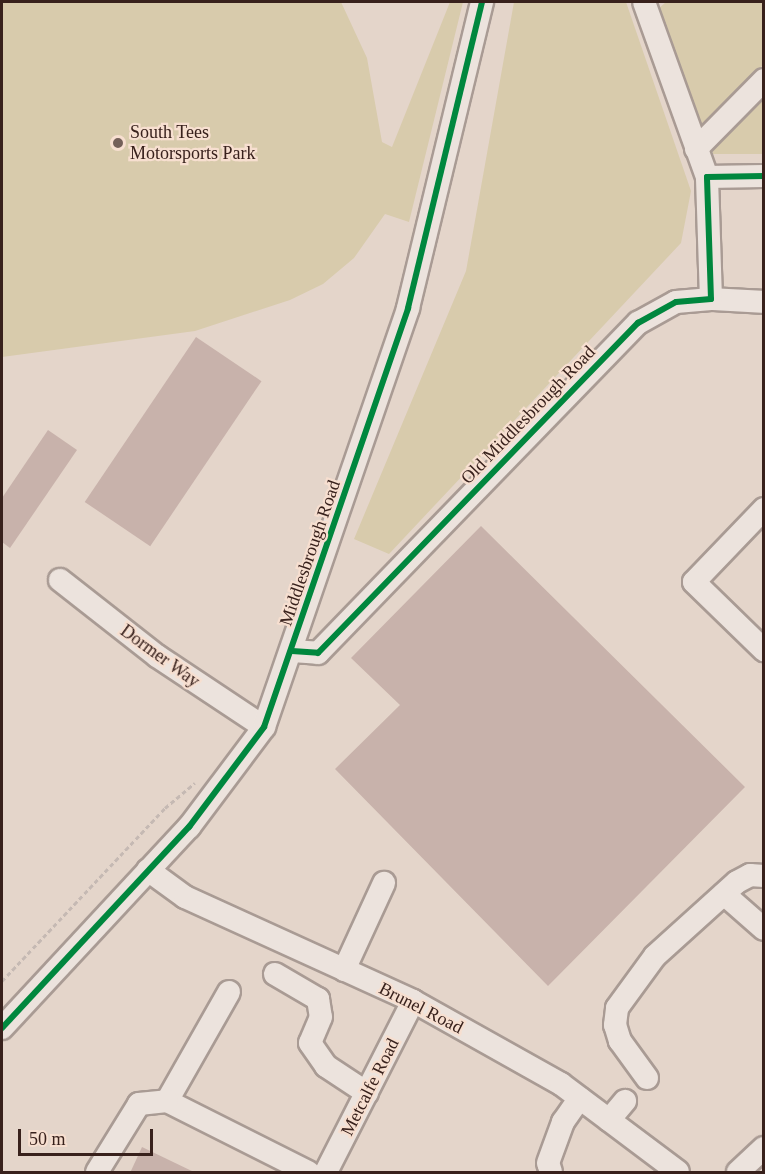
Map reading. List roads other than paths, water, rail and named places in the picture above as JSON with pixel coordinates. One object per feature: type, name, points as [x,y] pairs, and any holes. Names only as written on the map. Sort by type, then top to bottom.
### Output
[{"type":"street","name":"Middlesbrough Road","points":[[2,1028],[189,827],[264,727],[408,308],[432,219],[482,2]]},
{"type":"street","points":[[651,5],[707,177],[711,299],[764,302]]},
{"type":"street","points":[[696,149],[764,80]]},
{"type":"street","points":[[707,177],[764,176]]},
{"type":"street","name":"Old Middlesbrough Road","points":[[292,651],[318,653],[638,323],[676,302],[711,299]]},
{"type":"street","points":[[764,510],[693,582],[764,650]]},
{"type":"street","name":"Dormer Way","points":[[60,580],[157,656],[264,727]]},
{"type":"street","name":"Brunel Road","points":[[148,870],[185,897],[413,1001],[580,1098],[678,1173]]},
{"type":"street","points":[[647,1078],[620,1041],[615,1025],[618,1008],[655,956],[723,894],[750,875],[764,876]]},
{"type":"street","points":[[344,970],[384,883]]},
{"type":"street","points":[[723,894],[764,929]]},
{"type":"street","points":[[275,974],[318,999],[321,1017],[310,1043],[326,1066],[367,1093]]},
{"type":"street","points":[[167,1101],[229,992]]},
{"type":"street","name":"Metcalfe Road","points":[[326,1173],[413,1001]]},
{"type":"street","points":[[551,1173],[548,1163],[563,1122],[580,1098]]},
{"type":"street","points":[[97,1173],[139,1104],[167,1101],[308,1173]]},
{"type":"street","points":[[609,1120],[625,1101]]},
{"type":"street","points":[[738,1173],[764,1148]]},
{"type":"place","name":"South Tees Motorsports Park","points":[[118,143]]}]
